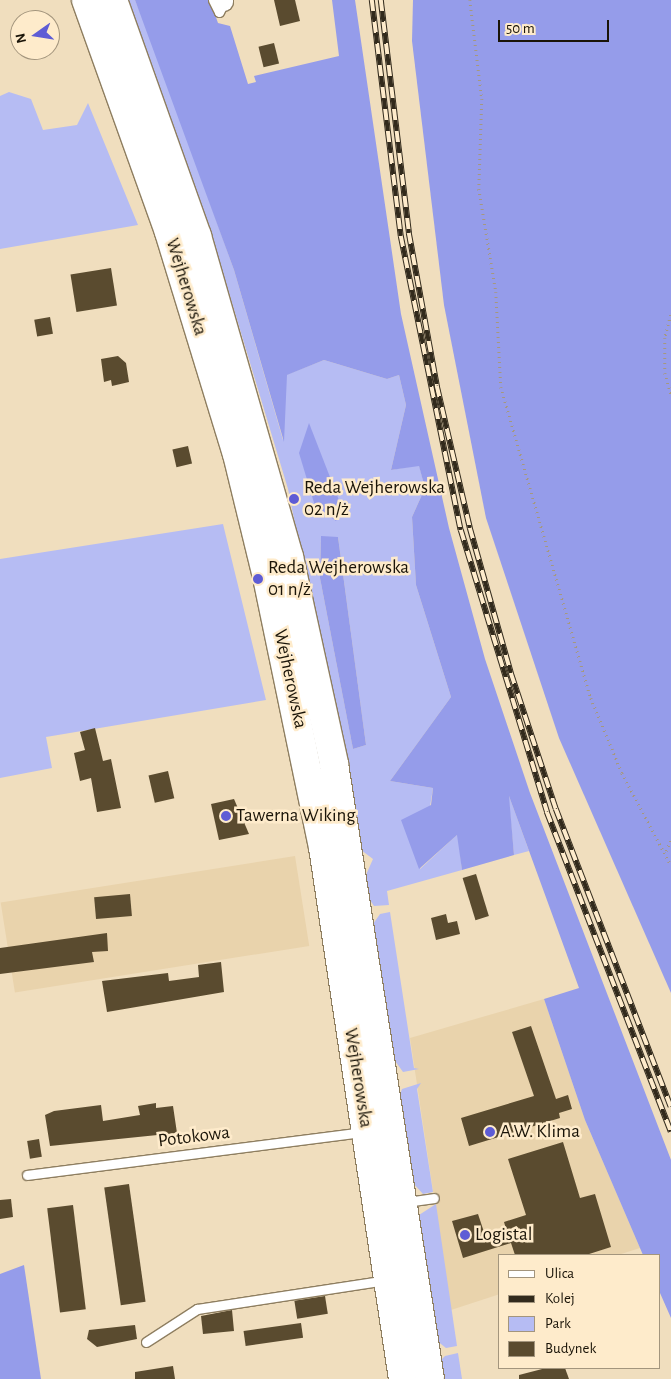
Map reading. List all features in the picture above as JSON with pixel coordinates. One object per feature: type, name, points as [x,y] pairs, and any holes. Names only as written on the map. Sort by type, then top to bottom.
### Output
[{"type":"main road","name":"Wejherowska","points":[[86,0],[167,224],[261,495],[305,749],[403,1379]]},
{"type":"main road","name":"Wejherowska","points":[[113,0],[194,227],[261,495],[334,764],[430,1379]]},
{"type":"lane","name":"Potokowa","points":[[27,1175],[366,1132]]},
{"type":"lane","points":[[403,1203],[434,1198]]},
{"type":"lane","points":[[146,1342],[196,1309],[388,1280]]},
{"type":"path","points":[[470,0],[482,99],[479,189],[496,292],[502,387],[591,698],[622,773],[666,851],[671,865]]},
{"type":"path","points":[[671,315],[665,338],[665,373],[671,394]]},
{"type":"path","points":[[666,851],[671,839]]},
{"type":"shaded area","points":[[135,0],[210,0],[218,23],[230,26],[248,84],[256,82],[254,76],[339,56],[332,0],[355,0],[401,314],[449,528],[485,659],[530,793],[671,1160],[671,1318],[661,1295],[661,1254],[643,1254],[585,1120],[544,999],[579,988],[509,796],[514,855],[462,870],[457,835],[419,869],[401,820],[431,805],[433,788],[390,781],[451,697],[416,585],[412,517],[425,488],[419,466],[391,470],[406,405],[399,375],[387,379],[324,360],[287,375],[284,442],[234,270]]},
{"type":"shaded area","points":[[413,0],[671,0],[671,993],[559,738],[486,518],[444,305],[412,41]]},
{"type":"shaded area","points":[[309,423],[342,508],[336,521],[315,506],[299,453]]},
{"type":"shaded area","points":[[321,536],[338,537],[366,745],[353,749],[320,578]]},
{"type":"shaded area","points":[[295,856],[309,946],[15,992],[1,903]]},
{"type":"shaded area","points":[[544,999],[585,1120],[640,1248],[621,1254],[498,1254],[498,1295],[451,1310],[410,1038]]},
{"type":"shaded area","points":[[24,1265],[41,1379],[0,1379],[0,1274]]},
{"type":"green space","points":[[125,0],[135,0],[155,49],[234,270],[283,440],[286,375],[324,360],[387,379],[399,375],[406,405],[391,470],[419,465],[425,488],[412,517],[416,585],[451,697],[390,781],[433,788],[420,869],[458,834],[462,870],[387,891],[389,905],[374,906],[368,897],[365,877],[373,859],[361,850],[288,489],[220,263]],"holes":[[[321,537],[338,537],[366,745],[353,749],[320,578]]]},
{"type":"green space","points":[[9,92],[31,99],[43,130],[77,125],[88,103],[138,225],[0,249],[0,96]]},
{"type":"green space","points":[[223,524],[266,700],[46,737],[52,768],[0,778],[0,559]]},
{"type":"green space","points":[[508,793],[529,851],[514,855]]},
{"type":"green space","points":[[390,912],[414,1068],[419,1069],[403,1072],[393,1058],[373,924],[380,914]]},
{"type":"green space","points":[[421,1083],[417,1089],[433,1192],[423,1194],[412,1182],[399,1097],[402,1089]]},
{"type":"green space","points":[[436,1204],[457,1346],[446,1348],[436,1340],[420,1234],[419,1215]]},
{"type":"green space","points":[[458,1353],[462,1379],[442,1379],[439,1362],[445,1356]]},
{"type":"building","points":[[274,0],[295,0],[300,21],[280,26]]},
{"type":"building","points":[[274,43],[279,63],[264,67],[258,47]]},
{"type":"building","points":[[111,268],[117,306],[76,312],[71,274]]},
{"type":"building","points":[[50,317],[53,334],[37,337],[34,320]]},
{"type":"building","points":[[118,356],[126,363],[129,382],[112,386],[111,380],[104,382],[101,359]]},
{"type":"building","points":[[188,446],[192,464],[176,467],[172,450]]},
{"type":"building","points":[[95,728],[103,761],[111,759],[121,808],[97,812],[91,778],[80,781],[74,753],[85,750],[80,732]]},
{"type":"building","points":[[168,771],[174,798],[155,803],[149,775]]},
{"type":"building","name":"Tawerna Wiking","points":[[234,799],[249,834],[219,840],[211,804]]},
{"type":"building","points":[[476,874],[489,916],[475,920],[463,878]]},
{"type":"building","points":[[130,894],[132,916],[96,919],[94,897]]},
{"type":"building","points":[[446,914],[448,923],[457,921],[460,934],[436,940],[431,918]]},
{"type":"building","points":[[107,933],[108,951],[92,952],[94,962],[0,974],[0,948]]},
{"type":"building","points":[[221,962],[224,992],[107,1012],[102,981],[168,973],[169,981],[199,977],[198,965]]},
{"type":"building","name":"A.W. Klima","points":[[531,1026],[556,1099],[568,1095],[572,1109],[559,1113],[560,1118],[469,1146],[461,1118],[534,1096],[512,1032]]},
{"type":"building","points":[[156,1103],[156,1108],[173,1106],[177,1133],[50,1146],[45,1115],[54,1111],[101,1105],[103,1121],[140,1115],[138,1106]]},
{"type":"building","points":[[39,1139],[42,1157],[30,1159],[27,1141]]},
{"type":"building","points":[[563,1142],[580,1198],[595,1194],[611,1247],[589,1254],[515,1254],[511,1243],[463,1258],[452,1221],[478,1214],[485,1235],[506,1229],[504,1222],[526,1215],[508,1159]]},
{"type":"building","points":[[129,1184],[146,1302],[121,1305],[104,1187]]},
{"type":"building","points":[[11,1199],[13,1217],[0,1219],[0,1200]]},
{"type":"building","points":[[73,1205],[86,1309],[60,1312],[47,1208]]},
{"type":"building","points":[[325,1296],[328,1314],[297,1319],[294,1301]]},
{"type":"building","points":[[232,1310],[234,1331],[203,1334],[201,1316]]},
{"type":"building","points":[[301,1323],[303,1338],[246,1346],[244,1331]]},
{"type":"building","points":[[135,1325],[137,1339],[97,1347],[87,1339],[89,1330]]},
{"type":"building","points":[[173,1366],[175,1379],[135,1379],[135,1372]]},
{"type":"building","points":[[542,1369],[565,1369],[569,1379],[519,1379],[519,1375]]},
{"type":"railway","points":[[372,0],[401,236],[461,530],[547,812],[671,1132]]},
{"type":"railway","points":[[381,0],[409,233],[437,386],[470,528],[511,673],[556,809],[671,1107]]},
{"type":"place","name":"Reda Wejherowska 02 n/ż","points":[[294,499]]},
{"type":"place","name":"Reda Wejherowska 01 n/ż","points":[[258,579]]},
{"type":"place","name":"Tawerna Wiking","points":[[226,816]]},
{"type":"place","name":"A.W. Klima","points":[[490,1132]]},
{"type":"place","name":"Logistal","points":[[465,1235]]}]
